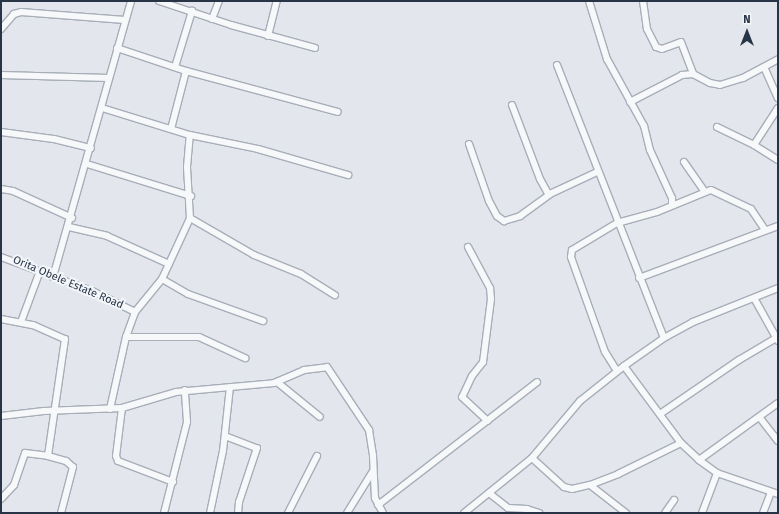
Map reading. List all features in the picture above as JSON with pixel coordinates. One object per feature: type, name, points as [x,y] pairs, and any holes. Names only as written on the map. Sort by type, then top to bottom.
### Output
[{"type":"street","points":[[53,276],[72,218],[131,1]]},
{"type":"street","points":[[159,1],[268,36],[315,48]]},
{"type":"street","points":[[212,19],[219,1]]},
{"type":"street","points":[[268,36],[277,1]]},
{"type":"street","points":[[589,1],[594,23],[607,59],[644,126],[650,150],[672,198],[672,204]]},
{"type":"street","points":[[643,1],[647,29],[656,47],[662,49],[681,42],[694,74]]},
{"type":"street","points":[[175,67],[192,11]]},
{"type":"street","points":[[1,29],[14,14],[21,12],[125,20]]},
{"type":"street","points":[[118,48],[175,67],[338,112]]},
{"type":"street","points":[[630,102],[682,75],[694,74],[710,83],[720,85],[743,78],[764,68],[778,59]]},
{"type":"street","points":[[557,66],[617,223],[664,338]]},
{"type":"street","points":[[764,68],[778,98]]},
{"type":"street","points":[[171,129],[186,70]]},
{"type":"street","points":[[1,75],[109,78]]},
{"type":"street","points":[[512,105],[540,179],[549,195]]},
{"type":"street","points":[[102,108],[190,135],[258,148],[348,175]]},
{"type":"street","points":[[754,145],[778,108]]},
{"type":"street","points":[[717,127],[754,145],[778,160]]},
{"type":"street","points":[[1,132],[54,139],[91,148]]},
{"type":"street","points":[[110,409],[126,337],[134,312],[162,279],[190,218],[191,196],[188,167],[190,135]]},
{"type":"street","points":[[469,144],[490,202],[501,220],[508,221],[515,218],[549,195],[582,177],[597,172]]},
{"type":"street","points":[[684,162],[704,191]]},
{"type":"street","points":[[87,164],[191,196]]},
{"type":"street","points":[[1,189],[13,191],[72,218]]},
{"type":"street","points":[[617,371],[605,352],[571,256],[572,250],[617,223],[657,212],[704,191],[715,191],[751,210],[765,230]]},
{"type":"street","points":[[190,218],[254,255],[301,274],[335,295]]},
{"type":"street","points":[[639,278],[778,226]]},
{"type":"street","points":[[69,227],[107,236],[169,264]]},
{"type":"street","points":[[468,247],[490,288],[491,298],[483,362],[472,376],[462,397],[488,421]]},
{"type":"street","name":"Orita Obele Estate Road","points":[[1,257],[92,291],[134,312]]},
{"type":"street","points":[[21,322],[40,271]]},
{"type":"street","points":[[162,279],[188,294],[263,321]]},
{"type":"street","points":[[464,513],[532,458],[580,401],[617,371],[664,338],[710,313],[778,288]]},
{"type":"street","points":[[660,414],[739,360],[777,340],[754,298]]},
{"type":"street","points":[[1,319],[21,322],[66,339],[48,456]]},
{"type":"street","points":[[126,337],[199,337],[245,358]]},
{"type":"street","points":[[1,416],[56,410],[122,408],[185,390],[277,382],[304,370],[323,366],[330,369],[369,430],[378,505],[383,513]]},
{"type":"street","points":[[624,366],[681,443],[699,460],[717,473],[778,494]]},
{"type":"street","points":[[277,382],[320,417]]},
{"type":"street","points":[[378,505],[538,382]]},
{"type":"street","points":[[210,513],[225,436],[230,387]]},
{"type":"street","points":[[164,513],[187,422],[185,390]]},
{"type":"street","points":[[699,460],[729,436],[760,418],[778,403]]},
{"type":"street","points":[[122,408],[116,456],[118,461],[173,482]]},
{"type":"street","points":[[760,418],[778,441]]},
{"type":"street","points":[[225,436],[257,448],[239,502],[238,513]]},
{"type":"street","points":[[532,458],[564,487],[572,489],[590,485],[681,443]]},
{"type":"street","points":[[1,499],[14,485],[25,453],[48,456],[71,463],[73,467],[61,513]]},
{"type":"street","points":[[290,512],[316,456]]},
{"type":"street","points":[[346,513],[373,471]]},
{"type":"street","points":[[702,513],[717,473]]},
{"type":"street","points":[[590,485],[626,513]]},
{"type":"street","points":[[763,513],[771,492]]},
{"type":"street","points":[[488,493],[508,508],[527,509],[539,513]]},
{"type":"street","points":[[665,513],[674,500]]}]
